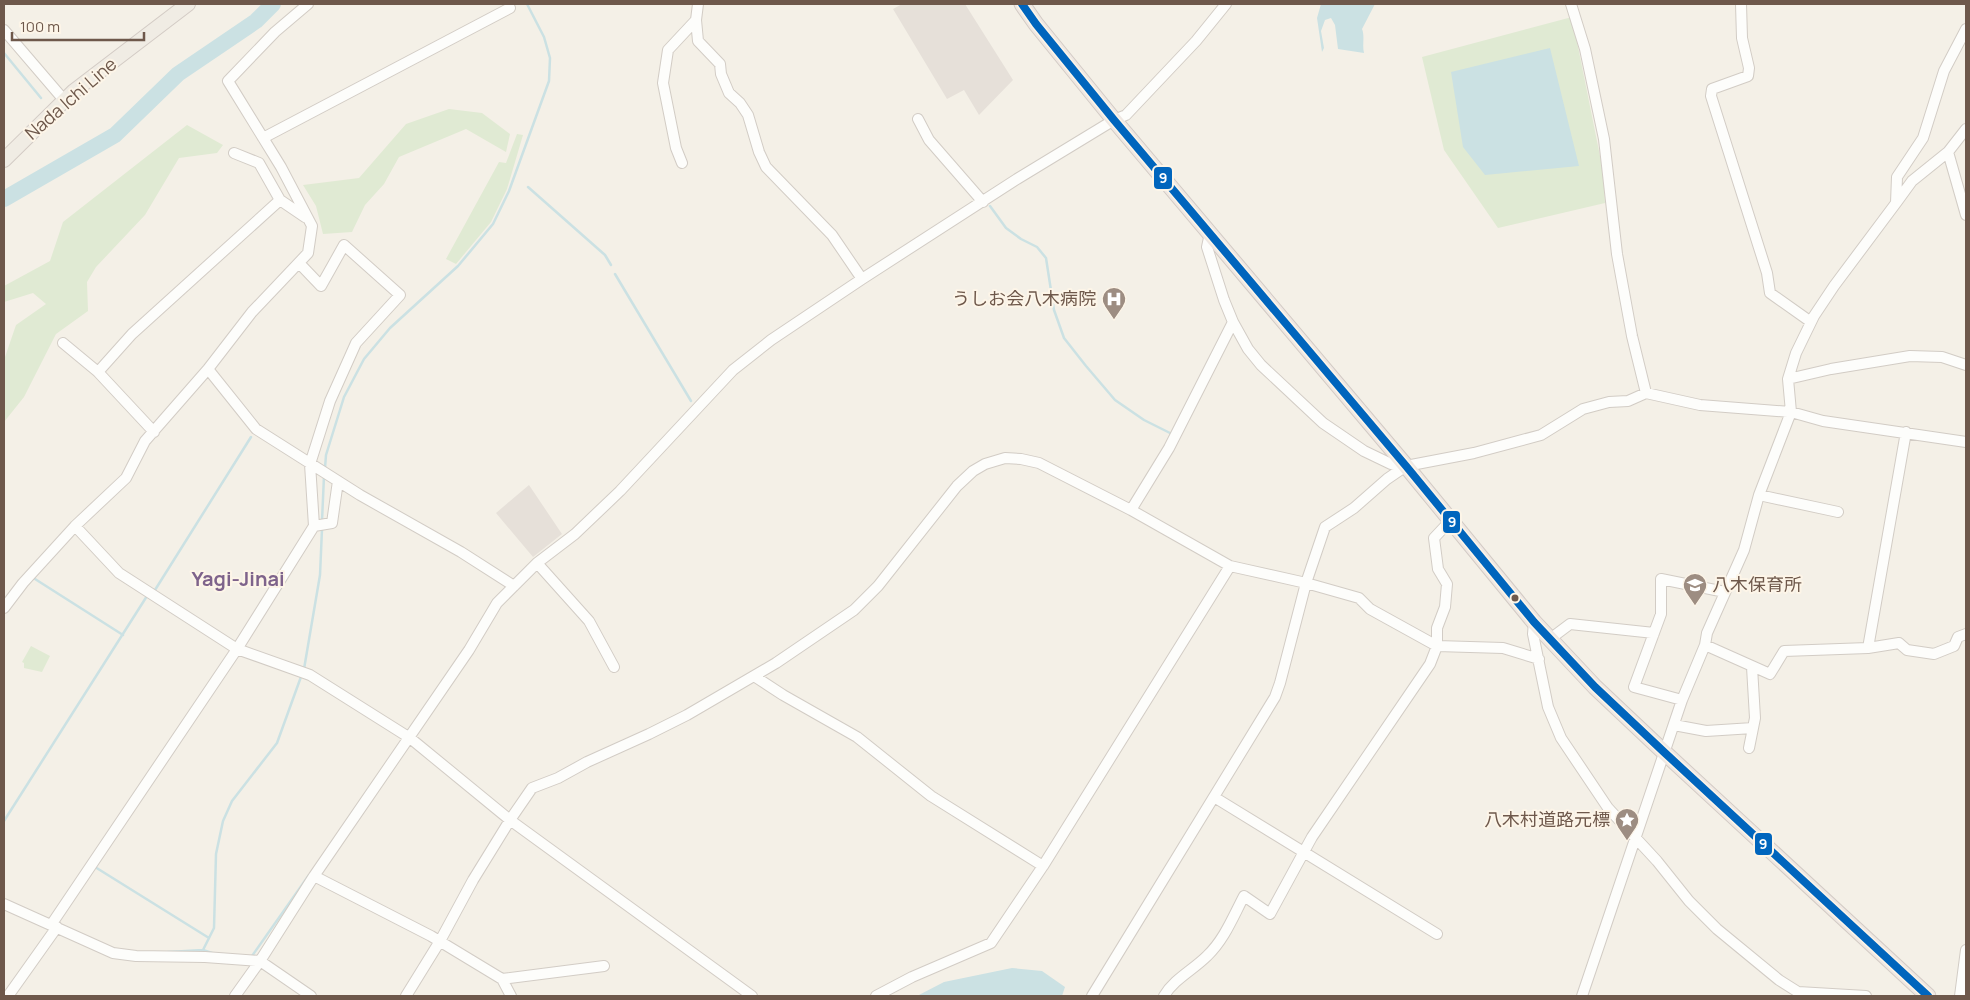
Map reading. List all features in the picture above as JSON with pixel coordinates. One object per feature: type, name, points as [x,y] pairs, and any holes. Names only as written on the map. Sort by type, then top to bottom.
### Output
[{"type":"highway","points":[[1022,4],[1114,120],[1406,466],[1534,622],[1595,687],[1923,995]]},
{"type":"main road","name":"Nada Ichi Line","points":[[4,160],[64,100],[188,4]]},
{"type":"street","points":[[4,608],[23,583],[75,526],[126,478],[145,441],[208,369],[252,312],[308,253],[312,226],[263,138],[228,81],[274,32],[308,4]]},
{"type":"street","points":[[698,4],[696,20],[698,41],[720,64],[721,74],[729,93],[740,103],[748,115],[759,152],[766,167],[832,235],[862,279]]},
{"type":"street","points":[[235,996],[260,961],[314,876],[469,650],[497,603],[537,563],[575,534],[620,492],[733,370],[771,340],[862,279],[1114,120],[1126,115],[1196,41],[1226,4]]},
{"type":"street","points":[[1570,4],[1585,49],[1604,139],[1617,254],[1632,336],[1646,393]]},
{"type":"street","points":[[1741,4],[1742,38],[1748,76],[1712,89],[1711,96],[1767,273],[1770,292],[1811,322]]},
{"type":"street","points":[[263,138],[510,8]]},
{"type":"street","points":[[682,163],[676,148],[663,83],[668,50],[696,20]]},
{"type":"street","points":[[1896,203],[1897,176],[1923,138],[1944,71],[1966,29]]},
{"type":"street","points":[[4,30],[64,100]]},
{"type":"street","points":[[918,119],[929,140],[983,202]]},
{"type":"street","points":[[1582,996],[1682,700],[1705,645],[1707,633],[1744,550],[1759,495],[1791,412],[1788,379],[1796,353],[1811,322],[1834,286],[1912,181],[1948,152],[1966,129]]},
{"type":"street","points":[[234,152],[259,163],[280,200],[308,218]]},
{"type":"street","points":[[1948,152],[1966,215]]},
{"type":"street","points":[[98,372],[132,334],[280,200]]},
{"type":"street","points":[[1210,233],[1207,247],[1232,322],[1248,349],[1261,365],[1323,423],[1364,451],[1391,464],[1406,466],[1474,453],[1541,435],[1584,409],[1609,402],[1628,401],[1646,393],[1700,406],[1791,412],[1823,421],[1966,442]]},
{"type":"street","points":[[8,996],[237,649],[314,526],[312,465],[330,401],[356,343],[400,295],[344,245],[321,286],[298,263]]},
{"type":"street","points":[[1131,510],[1169,448],[1232,322]]},
{"type":"street","points":[[63,343],[98,372],[154,432]]},
{"type":"street","points":[[1788,379],[1831,369],[1910,356],[1942,356],[1966,365]]},
{"type":"street","points":[[208,369],[256,429],[336,480],[461,552],[514,586]]},
{"type":"street","points":[[1868,648],[1906,432]]},
{"type":"street","points":[[406,996],[440,941],[460,900],[532,788],[687,715],[754,676],[854,610],[878,586],[957,486],[973,471],[985,464],[1005,458],[1039,463],[1131,510],[1230,566],[1306,583],[1359,598],[1370,609],[1437,646],[1504,648],[1539,658]]},
{"type":"street","points":[[1092,996],[1275,696],[1306,583],[1325,527],[1354,508],[1387,479],[1406,466]]},
{"type":"street","points":[[314,526],[332,524],[336,480]]},
{"type":"street","points":[[1759,495],[1838,512]]},
{"type":"street","points":[[1164,996],[1170,986],[1208,956],[1222,939],[1244,896],[1270,914],[1303,851],[1430,664],[1437,646],[1438,628],[1445,607],[1447,584],[1438,569],[1434,538],[1450,521]]},
{"type":"street","points":[[75,526],[119,573],[237,649],[310,675],[410,738],[510,820],[752,996]]},
{"type":"street","points":[[537,563],[590,621],[614,667]]},
{"type":"street","points":[[876,996],[912,977],[991,943],[1043,866],[1230,566]]},
{"type":"street","points":[[1682,700],[1634,687],[1661,614],[1661,579],[1725,592]]},
{"type":"street","points":[[1534,622],[1533,634],[1548,707],[1561,738],[1608,808],[1657,861],[1689,901],[1717,929],[1779,980],[1798,992],[1866,996]]},
{"type":"street","points":[[1550,639],[1570,624],[1654,633]]},
{"type":"street","points":[[1705,645],[1770,674],[1784,651],[1868,648],[1899,643],[1907,650],[1934,654],[1954,646],[1958,637],[1966,634]]},
{"type":"street","points":[[1749,748],[1755,718],[1752,667]]},
{"type":"street","points":[[754,676],[857,736],[931,796],[1043,866]]},
{"type":"street","points":[[1674,726],[1706,730],[1753,728]]},
{"type":"street","points":[[1214,797],[1437,934]]},
{"type":"street","points":[[314,876],[440,941],[502,979],[511,996]]},
{"type":"street","points":[[4,904],[112,953],[136,956],[205,957],[260,961],[311,996]]},
{"type":"street","points":[[1960,996],[1966,950]]},
{"type":"street","points":[[502,979],[604,966]]},
{"type":"shaded area","points":[[902,4],[965,4],[1013,80],[979,115],[964,90],[947,99],[893,9]]},
{"type":"shaded area","points":[[1321,4],[1375,4],[1362,29],[1364,53],[1338,49],[1335,25],[1331,18],[1325,20],[1321,31],[1324,48],[1322,52],[1317,18]]},
{"type":"shaded area","points":[[1550,48],[1579,166],[1485,175],[1463,147],[1451,72]]},
{"type":"shaded area","points":[[529,485],[562,534],[533,557],[496,513]]},
{"type":"shaded area","points":[[1012,968],[1042,971],[1065,987],[1062,996],[917,996],[944,982]]},
{"type":"green space","points":[[1572,17],[1603,171],[1605,203],[1498,228],[1444,150],[1422,57]]},
{"type":"green space","points":[[449,109],[482,113],[510,134],[506,152],[466,129],[399,157],[384,184],[365,205],[352,232],[323,234],[316,206],[303,185],[359,178],[406,124]]},
{"type":"green space","points":[[187,125],[223,145],[217,153],[179,158],[145,215],[96,267],[87,282],[88,311],[56,334],[24,397],[4,422],[4,360],[16,325],[46,304],[33,293],[4,302],[4,286],[50,261],[63,222]]},
{"type":"green space","points":[[517,134],[523,135],[507,189],[491,222],[456,264],[446,259],[499,162],[506,163]]},
{"type":"green space","points":[[31,646],[50,656],[42,672],[24,668],[24,663],[22,662]]},
{"type":"waterway","points":[[4,199],[115,135],[178,74],[256,21],[273,4]]},
{"type":"waterway","points":[[325,468],[326,455],[344,397],[364,359],[390,328],[458,266],[493,224],[509,191],[549,81],[550,58],[544,37],[527,4]]},
{"type":"waterway","points":[[4,53],[41,98]]},
{"type":"waterway","points":[[528,187],[605,255],[611,265]]},
{"type":"waterway","points":[[990,206],[1006,228],[1021,239],[1037,247],[1046,258],[1054,310],[1064,338],[1086,366],[1115,400],[1144,420],[1172,434]]},
{"type":"waterway","points":[[615,274],[691,401]]},
{"type":"waterway","points":[[155,590],[251,437]]},
{"type":"waterway","points":[[322,521],[324,476]]},
{"type":"waterway","points":[[304,669],[320,575],[322,529]]},
{"type":"waterway","points":[[35,579],[123,635]]},
{"type":"waterway","points":[[4,821],[147,596]]},
{"type":"waterway","points":[[203,950],[214,928],[216,854],[223,821],[232,801],[277,743],[302,674]]},
{"type":"waterway","points":[[95,867],[209,938]]},
{"type":"waterway","points":[[252,956],[309,875]]},
{"type":"waterway","points":[[168,952],[203,950],[212,953]]},
{"type":"transit line","name":"9","points":[[1022,4],[1114,120],[1406,466],[1534,622],[1595,687],[1928,996]]},
{"type":"place","name":"うしお会八木病院","points":[[1114,320]]},
{"type":"place","name":"八木保育所","points":[[1695,606]]},
{"type":"place","name":"八木村道路元標","points":[[1627,841]]},
{"type":"district","name":"Yagi-Jinai","points":[[238,579]]}]
